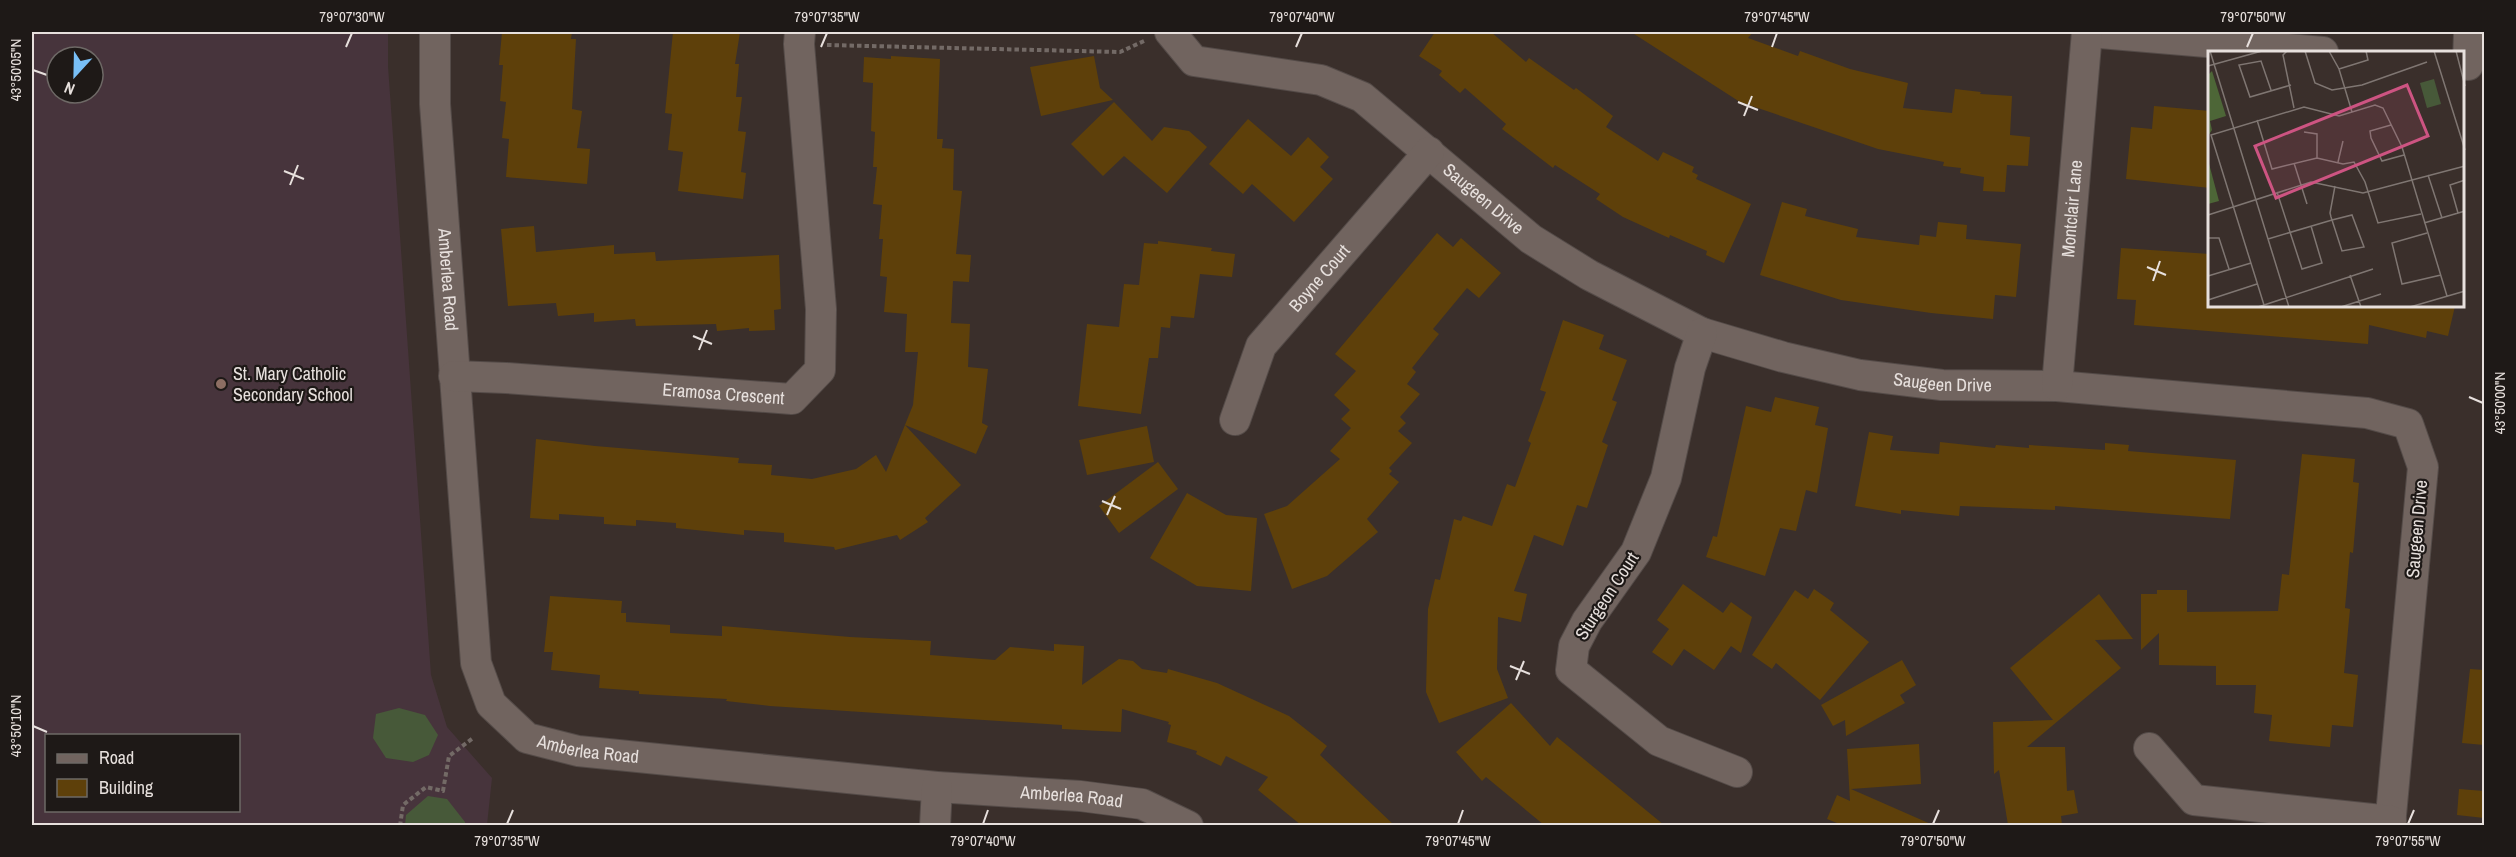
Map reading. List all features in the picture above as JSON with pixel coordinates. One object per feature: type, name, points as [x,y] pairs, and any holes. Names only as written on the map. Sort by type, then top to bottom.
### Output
[{"type":"street","name":"Amberlea Road","points":[[435,32],[435,104],[476,663],[491,704],[527,738],[578,751],[937,787],[1080,796],[1142,804],[1188,825]]},
{"type":"street","points":[[2087,32],[2312,51]]},
{"type":"street","name":"Montclair Lane","points":[[2057,386],[2087,32]]},
{"type":"street","points":[[2469,32],[2472,66]]},
{"type":"street","name":"Saugeen Drive","points":[[1159,36],[1194,61],[1321,80],[1362,97],[1531,239],[1589,275],[1702,333],[1783,357],[1860,375],[1942,385],[2057,386],[2367,412],[2408,424],[2423,467],[2391,823]]},
{"type":"street","name":"Eramosa Crescent","points":[[454,376],[792,399],[820,370],[821,309],[800,38]]},
{"type":"street","name":"Boyne Court","points":[[1235,420],[1261,346],[1429,152]]},
{"type":"street","name":"Sturgeon Court","points":[[1702,333],[1690,368],[1666,478],[1636,552],[1587,621],[1574,646],[1571,670],[1659,741],[1737,772]]},
{"type":"street","points":[[2149,748],[2194,800],[2391,823]]},
{"type":"street","points":[[935,825],[937,787]]},
{"type":"path","points":[[800,38],[1120,52],[1159,36]]},
{"type":"path","points":[[400,825],[403,805],[426,787],[443,791],[449,756],[473,738]]},
{"type":"shaded area","name":"St. Mary Catholic Secondary School","points":[[32,32],[388,32],[388,66],[431,675],[447,727],[492,778],[487,825],[32,825]]},
{"type":"green space","points":[[399,708],[425,715],[438,735],[429,755],[413,762],[386,758],[373,738],[376,714]]},
{"type":"green space","points":[[428,796],[447,799],[465,825],[405,825],[406,815]]},
{"type":"building","points":[[502,32],[572,32],[571,39],[576,39],[572,109],[582,111],[577,148],[590,149],[587,184],[506,177],[509,139],[502,138],[506,102],[500,101],[503,65],[499,65]]},
{"type":"building","points":[[673,32],[740,32],[735,64],[739,64],[736,97],[742,97],[738,131],[746,132],[741,172],[746,173],[743,199],[678,191],[683,152],[668,150],[672,114],[665,113]]},
{"type":"building","points":[[1435,32],[1491,32],[1526,62],[1529,58],[1574,90],[1576,88],[1613,116],[1606,127],[1658,161],[1663,152],[1694,167],[1692,172],[1698,175],[1696,179],[1751,204],[1724,263],[1706,255],[1707,251],[1670,235],[1669,238],[1623,217],[1596,199],[1600,194],[1555,165],[1553,168],[1502,129],[1506,124],[1465,88],[1460,93],[1439,75],[1442,71],[1419,56]]},
{"type":"building","points":[[1631,32],[1753,32],[1748,38],[1798,56],[1800,51],[1850,69],[1908,83],[1903,108],[1952,113],[1955,89],[1981,92],[1980,94],[2012,96],[2010,135],[2030,137],[2028,166],[2007,165],[2005,192],[1983,191],[1984,177],[1960,173],[1961,168],[1943,166],[1944,162],[1878,149],[1740,102]]},
{"type":"building","points":[[891,56],[940,59],[937,139],[943,139],[942,148],[954,149],[953,190],[962,191],[956,254],[971,255],[969,282],[953,281],[951,323],[970,324],[968,367],[988,369],[982,423],[988,426],[976,454],[905,425],[961,485],[925,518],[928,522],[900,540],[897,535],[835,550],[834,547],[784,542],[784,533],[744,530],[744,535],[676,528],[676,523],[636,520],[636,526],[604,524],[604,517],[559,514],[559,520],[530,518],[536,439],[739,458],[738,463],[772,465],[771,475],[812,479],[856,469],[876,455],[886,472],[913,405],[918,352],[905,352],[907,314],[884,312],[887,277],[880,276],[883,239],[879,239],[882,205],[873,204],[877,167],[873,167],[875,132],[871,131],[873,83],[863,82],[864,57],[891,59]]},
{"type":"building","points":[[1094,56],[1100,88],[1113,100],[1041,116],[1030,67]]},
{"type":"building","points":[[1114,102],[1152,141],[1164,127],[1189,131],[1207,147],[1167,193],[1124,156],[1103,176],[1071,144]]},
{"type":"building","points":[[2154,106],[2208,111],[2208,188],[2126,179],[2131,127],[2152,129]]},
{"type":"building","points":[[1248,119],[1291,156],[1308,137],[1329,157],[1320,167],[1333,179],[1294,222],[1252,184],[1243,194],[1209,164]]},
{"type":"building","points":[[1782,202],[1807,209],[1805,216],[1858,229],[1856,237],[1919,245],[1920,235],[1936,237],[1938,222],[1967,225],[1966,239],[2021,244],[2016,297],[1995,295],[1993,319],[1841,300],[1760,275]]},
{"type":"building","points":[[534,226],[536,252],[614,245],[614,254],[655,252],[656,261],[779,255],[781,309],[774,310],[775,330],[749,331],[749,328],[717,331],[716,324],[636,326],[635,319],[594,322],[594,313],[558,316],[556,303],[508,306],[501,229]]},
{"type":"building","points":[[1437,233],[1453,247],[1461,238],[1501,273],[1479,298],[1467,288],[1433,329],[1439,334],[1412,368],[1416,372],[1407,384],[1420,394],[1400,417],[1406,423],[1398,431],[1412,443],[1389,468],[1392,471],[1389,474],[1399,482],[1367,519],[1378,532],[1327,576],[1292,589],[1264,514],[1287,506],[1340,459],[1330,451],[1351,428],[1341,419],[1350,410],[1334,395],[1356,371],[1335,354]]},
{"type":"building","points":[[1158,241],[1212,248],[1211,251],[1235,254],[1232,277],[1200,274],[1194,318],[1171,316],[1170,328],[1161,327],[1158,358],[1149,358],[1141,414],[1078,406],[1087,324],[1119,327],[1124,284],[1139,285],[1144,243],[1158,244]]},
{"type":"building","points":[[2121,248],[2208,254],[2208,308],[2455,308],[2448,336],[2427,331],[2426,338],[2369,325],[2368,344],[2134,325],[2136,300],[2117,299]]},
{"type":"building","points":[[1563,320],[1604,335],[1599,349],[1627,360],[1612,400],[1617,402],[1602,442],[1608,445],[1587,508],[1577,505],[1563,546],[1534,535],[1514,591],[1527,594],[1521,622],[1498,617],[1497,669],[1508,698],[1439,723],[1426,692],[1428,609],[1435,579],[1440,580],[1454,519],[1461,521],[1463,516],[1492,526],[1507,484],[1515,487],[1531,443],[1528,441],[1546,392],[1540,390]]},
{"type":"building","points":[[1775,397],[1819,407],[1815,425],[1828,428],[1817,493],[1806,490],[1796,531],[1780,528],[1765,576],[1706,557],[1713,536],[1717,537],[1746,406],[1771,412]]},
{"type":"building","points":[[1147,426],[1154,462],[1087,475],[1079,440]]},
{"type":"building","points":[[1869,432],[1893,436],[1890,450],[1939,454],[1940,442],[1995,448],[1996,445],[2029,448],[2029,445],[2105,450],[2105,443],[2129,445],[2128,451],[2236,460],[2230,519],[2055,506],[2055,510],[1960,506],[1959,516],[1901,510],[1901,514],[1855,506]]},
{"type":"building","points":[[2302,454],[2355,459],[2353,482],[2359,483],[2353,553],[2350,552],[2345,608],[2350,609],[2344,673],[2358,675],[2353,727],[2332,725],[2330,747],[2269,741],[2272,715],[2254,713],[2256,685],[2216,685],[2216,666],[2159,665],[2159,633],[2141,650],[2141,594],[2157,594],[2157,590],[2187,590],[2187,612],[2278,611],[2282,574],[2289,575]]},
{"type":"building","points":[[1158,462],[1178,489],[1119,533],[1099,506]]},
{"type":"building","points":[[1187,493],[1226,515],[1257,518],[1251,591],[1197,586],[1150,558]]},
{"type":"building","points":[[1683,584],[1723,613],[1731,602],[1752,617],[1741,653],[1731,646],[1714,670],[1684,649],[1672,666],[1652,652],[1669,629],[1657,620]]},
{"type":"building","points":[[1814,589],[1834,603],[1830,610],[1869,642],[1820,700],[1776,663],[1772,669],[1752,655],[1795,590],[1808,599]]},
{"type":"building","points":[[2099,594],[2133,639],[2095,640],[2121,668],[2027,747],[2065,747],[2067,791],[2074,790],[2078,813],[2061,816],[2062,825],[2008,825],[1999,770],[1994,774],[1993,722],[2053,720],[2010,668]]},
{"type":"building","points":[[550,596],[622,601],[621,613],[626,613],[626,622],[670,625],[670,633],[722,636],[722,626],[850,637],[931,641],[930,655],[995,660],[1010,647],[1054,651],[1054,644],[1084,646],[1082,685],[1119,659],[1133,661],[1142,669],[1167,673],[1168,669],[1217,683],[1289,716],[1327,746],[1320,755],[1394,825],[1301,825],[1258,790],[1268,777],[1226,756],[1221,766],[1196,754],[1197,751],[1167,742],[1171,725],[1168,724],[1169,722],[1122,709],[1121,732],[1062,729],[1062,725],[770,706],[726,701],[727,699],[639,694],[639,691],[599,688],[600,675],[551,670],[553,652],[544,652]]},
{"type":"building","points":[[1902,660],[1916,685],[1900,695],[1905,703],[1846,736],[1845,720],[1833,726],[1821,705]]},
{"type":"building","points":[[2470,669],[2484,670],[2484,745],[2462,743]]},
{"type":"building","points":[[1511,703],[1550,746],[1557,737],[1664,825],[1544,825],[1486,777],[1482,781],[1456,752]]},
{"type":"building","points":[[1919,744],[1921,784],[1851,789],[1933,825],[1842,825],[1827,819],[1837,795],[1850,801],[1847,749]]},
{"type":"building","points":[[2459,789],[2484,791],[2484,818],[2457,815]]},
{"type":"place","name":"St. Mary Catholic Secondary School","points":[[221,384]]}]
